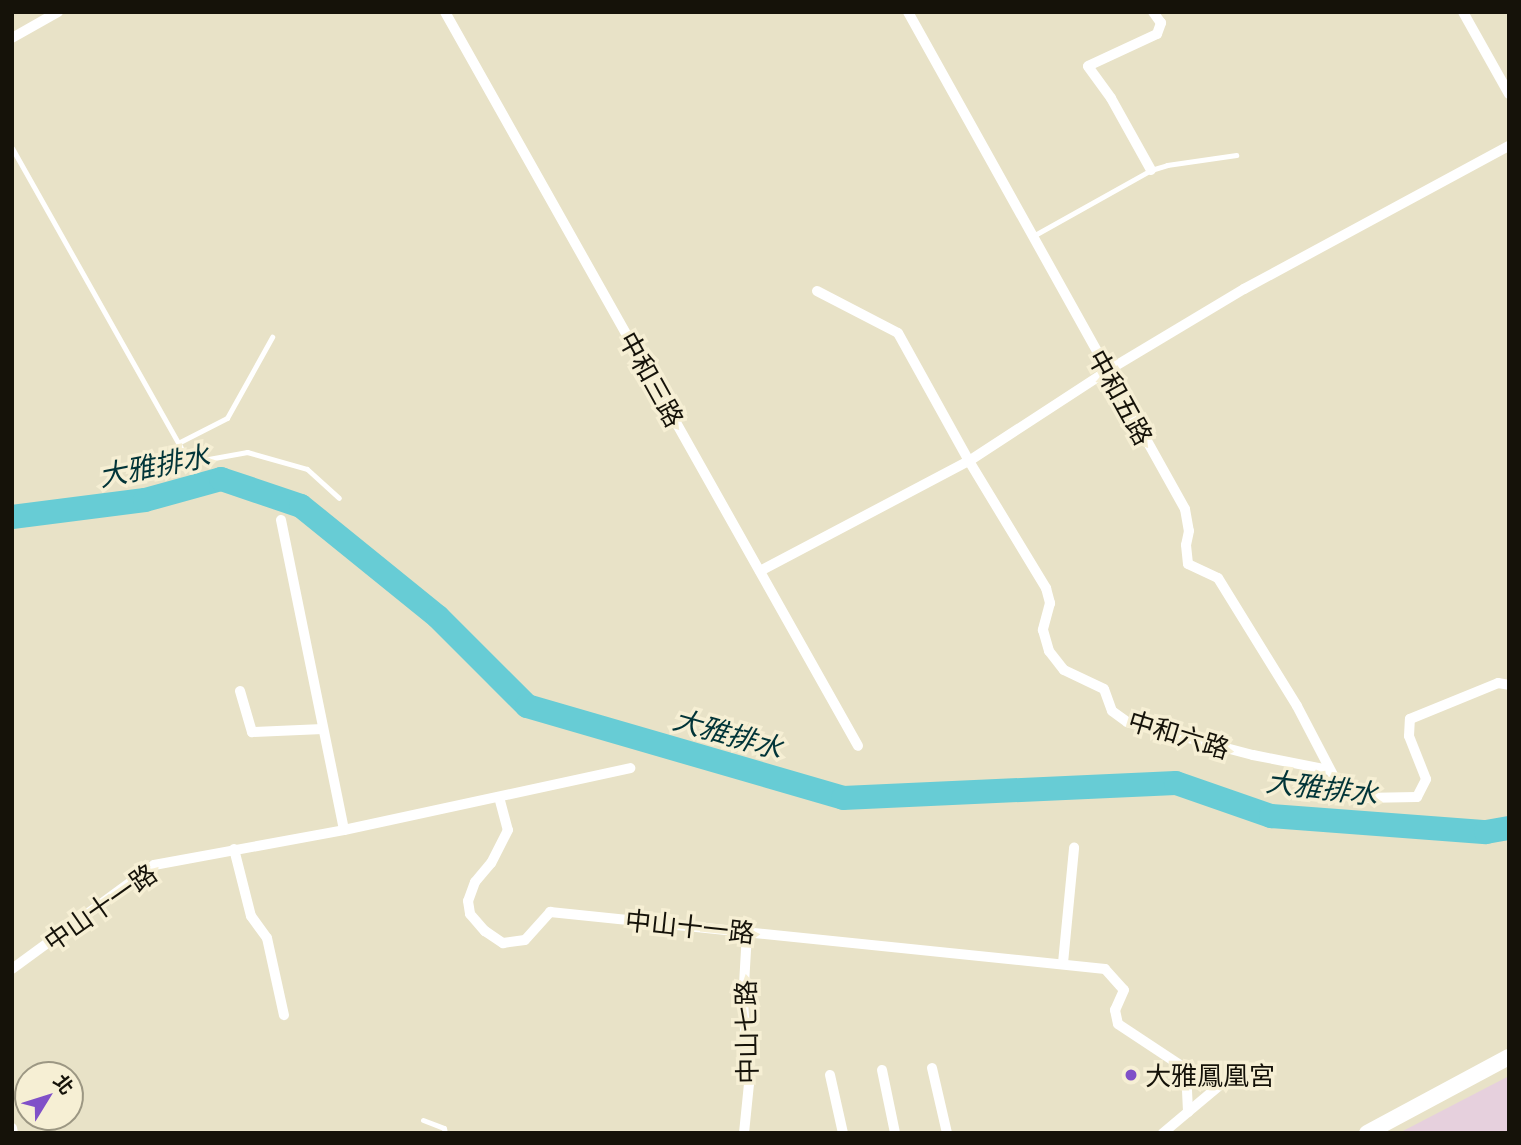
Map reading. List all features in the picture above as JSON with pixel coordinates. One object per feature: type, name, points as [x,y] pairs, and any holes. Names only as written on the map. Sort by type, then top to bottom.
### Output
[{"type":"main road","points":[[1367,1133],[1509,1057]]},
{"type":"street","points":[[12,38],[58,12]]},
{"type":"street","name":"中和三路","points":[[445,12],[858,746]]},
{"type":"street","name":"中和五路","points":[[908,12],[1185,509],[1189,531],[1186,545],[1188,564],[1217,578],[1297,706],[1329,770]]},
{"type":"street","points":[[1151,170],[1111,98],[1088,66],[1157,34],[1161,23],[1153,12]]},
{"type":"street","points":[[1463,12],[1509,94]]},
{"type":"street","points":[[760,571],[969,461],[1107,372],[1244,289],[1509,146]]},
{"type":"street","name":"中和六路","points":[[817,291],[898,333],[969,461],[1046,588],[1050,603],[1043,630],[1049,651],[1064,670],[1104,689],[1112,711],[1127,722],[1253,755],[1329,770]]},
{"type":"street","points":[[281,520],[344,830]]},
{"type":"street","points":[[1329,770],[1343,794],[1362,798],[1417,797],[1426,779],[1409,736],[1410,719],[1498,683],[1509,685]]},
{"type":"street","points":[[240,691],[252,732],[323,729]]},
{"type":"street","name":"中山十一路","points":[[12,969],[154,864],[344,830],[631,768]]},
{"type":"street","name":"中山十一路","points":[[499,797],[508,830],[491,863],[475,882],[468,901],[470,914],[485,931],[503,943],[525,940],[550,912],[1105,969],[1124,990],[1115,1010],[1118,1024],[1186,1069],[1188,1112]]},
{"type":"street","points":[[1063,963],[1074,848]]},
{"type":"street","points":[[234,849],[251,916],[267,938],[284,1015]]},
{"type":"street","name":"中山七路","points":[[744,1133],[749,1084],[743,1002],[747,932]]},
{"type":"street","points":[[932,1068],[947,1133]]},
{"type":"street","points":[[882,1069],[895,1133]]},
{"type":"street","points":[[830,1075],[843,1133]]},
{"type":"street","points":[[1163,1133],[1218,1087]]},
{"type":"lane","points":[[12,148],[183,452],[203,460],[247,452],[307,468],[339,498]]},
{"type":"lane","points":[[1033,236],[1151,170],[1167,165],[1236,155]]},
{"type":"lane","points":[[178,443],[227,418],[272,337]]},
{"type":"lane","points":[[423,1120],[444,1128],[445,1133]]},
{"type":"shaded area","points":[[1509,1076],[1509,1133],[1399,1133]]},
{"type":"waterway","name":"大雅排水","points":[[12,517],[145,500],[221,479],[301,506],[438,617],[527,706],[843,798],[1176,783],[1271,816],[1486,832],[1509,828]]},
{"type":"place","name":"大雅鳳凰宮","points":[[1131,1075]]}]
